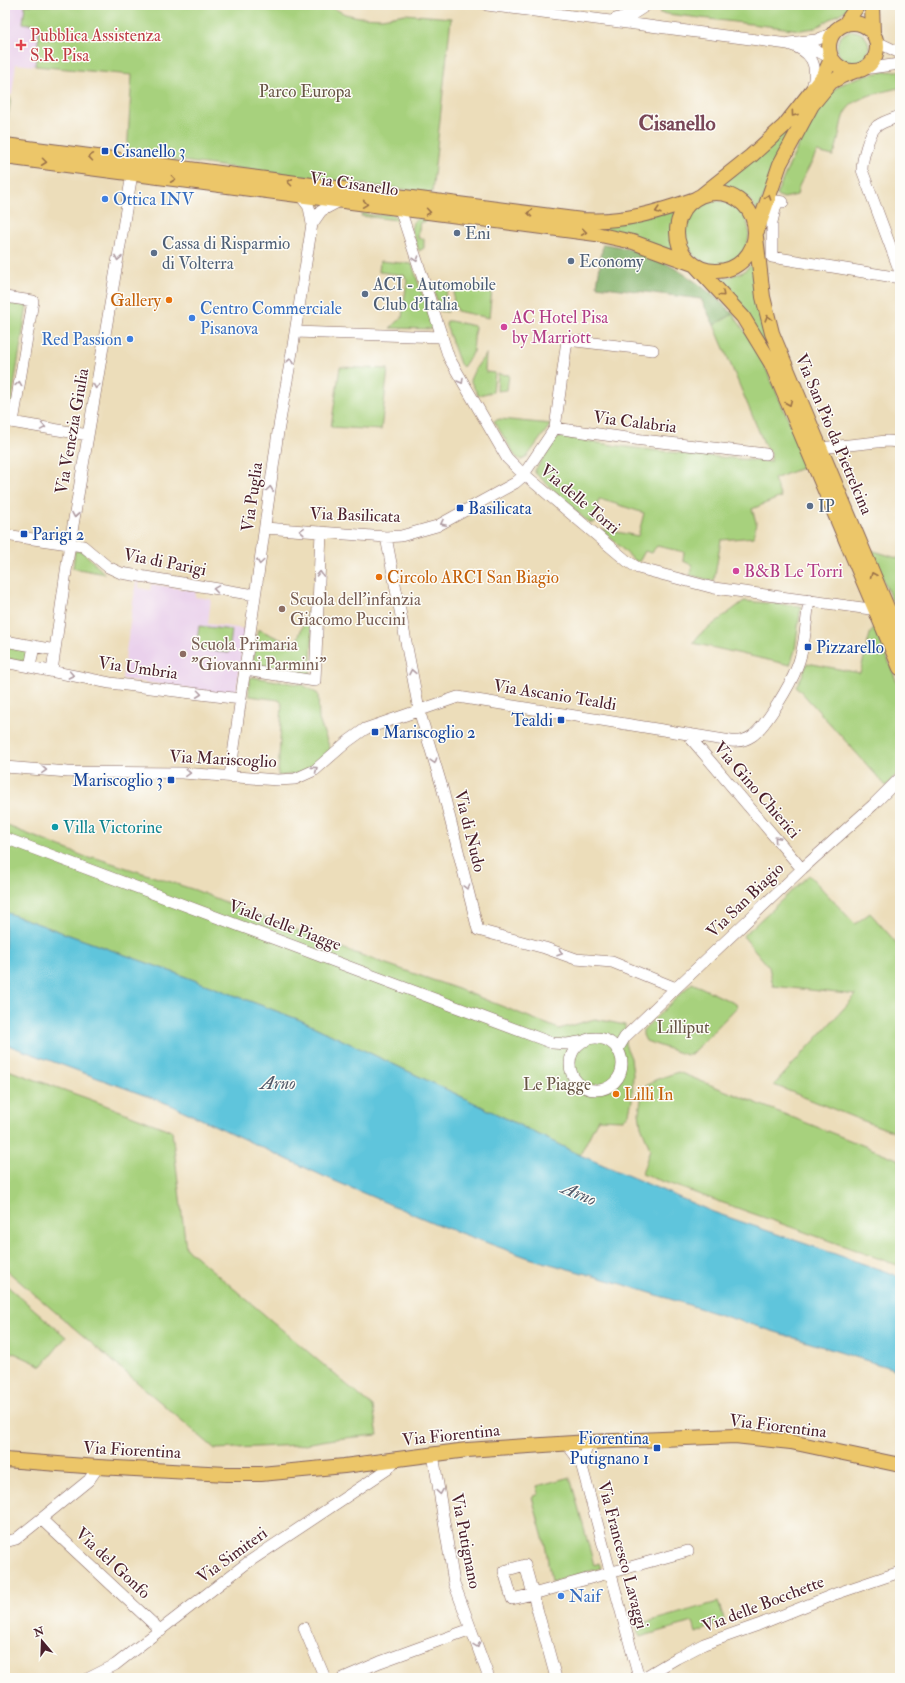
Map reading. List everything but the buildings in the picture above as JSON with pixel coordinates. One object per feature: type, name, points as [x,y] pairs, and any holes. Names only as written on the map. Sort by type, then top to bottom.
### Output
[{"type":"main road","points":[[845,24],[858,5]]},
{"type":"main road","points":[[872,5],[875,38],[876,53],[874,60],[859,70],[831,82],[812,105],[780,164],[753,247],[748,256],[736,267],[726,271],[715,272],[705,270],[694,265],[680,249],[677,229],[678,221],[684,210],[780,131],[794,115],[824,74],[831,58],[829,44],[833,33],[838,28],[845,24],[860,24],[868,28],[875,38]]},
{"type":"main road","points":[[831,58],[841,68],[859,70]]},
{"type":"main road","name":"Via Cisanello","points":[[5,145],[582,220],[637,217],[698,198]]},
{"type":"main road","name":"Via Cisanello","points":[[5,157],[601,235],[633,242],[694,265]]},
{"type":"main road","points":[[698,198],[714,193],[722,193],[739,200],[749,210],[753,218],[756,236]]},
{"type":"main road","name":"Via San Pio da Pietrelcina","points":[[756,236],[763,296],[772,333],[888,611],[900,668]]},
{"type":"main road","name":"Via San Pio da Pietrelcina","points":[[694,265],[743,317],[771,363],[900,638]]},
{"type":"main road","name":"Via Fiorentina","points":[[5,1460],[98,1467],[261,1474],[296,1472],[467,1450],[566,1443],[735,1436],[791,1442],[900,1465]]},
{"type":"street","points":[[487,5],[792,45],[815,50],[831,58]]},
{"type":"street","points":[[609,21],[628,15],[648,5]]},
{"type":"street","points":[[648,5],[644,12],[645,19],[650,24],[660,27]]},
{"type":"street","points":[[792,45],[816,40],[833,33]]},
{"type":"street","points":[[875,38],[900,53]]},
{"type":"street","points":[[792,45],[806,53],[815,67],[815,78],[810,92]]},
{"type":"street","points":[[859,70],[900,64]]},
{"type":"street","points":[[900,116],[883,123],[873,131],[862,167],[863,176],[900,272]]},
{"type":"street","name":"Via Venezia Giulia","points":[[52,671],[70,543],[132,174]]},
{"type":"street","name":"Via Puglia","points":[[230,776],[278,432],[312,224],[309,207],[300,195]]},
{"type":"street","points":[[312,224],[321,212],[340,201]]},
{"type":"street","points":[[783,202],[777,201],[772,222],[772,257],[900,278]]},
{"type":"street","name":"Via delle Torri","points":[[400,209],[442,337],[454,367],[511,462],[635,566],[714,588],[888,611]]},
{"type":"street","points":[[5,297],[33,301],[9,421],[88,434]]},
{"type":"street","points":[[295,332],[442,337]]},
{"type":"street","points":[[524,474],[555,428],[567,340],[653,350]]},
{"type":"street","name":"Via Calabria","points":[[555,428],[634,439],[766,454]]},
{"type":"street","points":[[820,448],[881,441],[900,442]]},
{"type":"street","name":"Via Basilicata","points":[[265,528],[386,537],[401,536],[442,523],[515,483],[524,474]]},
{"type":"street","points":[[245,670],[315,682],[321,532]]},
{"type":"street","name":"Via di Parigi","points":[[5,535],[70,543],[86,548],[115,572],[255,595]]},
{"type":"street","name":"Via di Nudo","points":[[386,537],[419,710],[442,787],[478,930],[545,948],[576,959],[612,962],[676,988]]},
{"type":"street","name":"Via Ascanio Tealdi","points":[[419,710],[451,698],[461,696],[687,734],[737,741],[748,739],[760,728],[788,686],[797,666],[809,600]]},
{"type":"street","points":[[5,641],[55,650]]},
{"type":"street","points":[[30,667],[34,646]]},
{"type":"street","name":"Via Umbria","points":[[5,662],[132,686],[241,700]]},
{"type":"street","name":"Via Mariscoglio","points":[[5,767],[68,772],[176,772],[278,780],[298,778],[316,770],[347,742],[365,729],[419,710]]},
{"type":"street","name":"Via Gino Chierici","points":[[687,734],[802,869]]},
{"type":"street","name":"Via San Biagio","points":[[617,1050],[626,1037],[676,988],[802,869],[873,805],[900,778]]},
{"type":"street","name":"Viale delle Piagge","points":[[5,838],[552,1043],[567,1044],[584,1041]]},
{"type":"street","points":[[602,1039],[609,1042],[617,1050],[621,1062],[619,1075],[614,1082],[603,1089],[590,1089],[580,1085],[574,1079],[571,1072],[570,1062],[574,1050],[584,1041],[602,1039]]},
{"type":"street","name":"Viale delle Piagge","points":[[552,1043],[570,1062]]},
{"type":"street","name":"Via Francesco Lavaggi","points":[[589,1442],[581,1463],[639,1678]]},
{"type":"street","points":[[566,1443],[581,1463]]},
{"type":"street","name":"Via Putignano","points":[[433,1454],[452,1574],[489,1678]]},
{"type":"street","name":"Via Simiteri","points":[[89,1678],[115,1665],[161,1631],[247,1563],[388,1469],[396,1459]]},
{"type":"street","points":[[5,1542],[16,1539],[41,1520],[89,1480],[98,1467]]},
{"type":"street","name":"Via del Gonfo","points":[[41,1520],[161,1631]]},
{"type":"street","points":[[556,1678],[533,1594],[688,1551]]},
{"type":"street","name":"Via delle Bocchette","points":[[644,1678],[704,1644],[758,1625],[835,1594],[900,1572]]},
{"type":"street","points":[[304,1628],[325,1678]]},
{"type":"street","points":[[343,1678],[380,1662],[471,1629]]},
{"type":"shaded area","name":"Pubblica Assistenza S.R. Pisa","points":[[5,5],[25,5],[23,23],[40,25],[35,66],[16,64],[12,95],[5,94]]},
{"type":"shaded area","name":"Scuola Primaria \"Giovanni Parmini\"","points":[[136,582],[139,582],[139,588],[150,590],[151,584],[196,591],[195,597],[211,599],[208,624],[245,629],[236,695],[122,679]]},
{"type":"green space","name":"Parco Europa","points":[[25,5],[327,5],[345,14],[359,17],[382,18],[405,14],[451,18],[432,193],[127,154],[132,75],[35,66],[40,26],[23,23]]},
{"type":"green space","points":[[586,5],[635,5],[616,9]]},
{"type":"green space","points":[[668,5],[849,5],[846,10],[815,28],[801,30],[659,13]]},
{"type":"green space","points":[[850,31],[856,31],[866,38],[869,47],[868,53],[862,60],[856,63],[850,63],[840,56],[837,50],[837,44],[844,34]]},
{"type":"green space","points":[[900,71],[900,93],[898,88],[866,96],[852,104],[843,117],[837,146],[833,156],[817,152],[799,186],[797,195],[784,198],[776,195],[804,135],[822,104],[832,92],[841,85],[860,77],[874,73]]},
{"type":"green space","points":[[5,97],[11,98],[5,137]]},
{"type":"green space","points":[[802,111],[757,212],[751,201],[747,198],[737,192],[720,187]]},
{"type":"green space","points":[[711,201],[723,201],[740,210],[747,221],[749,233],[747,245],[740,256],[723,265],[711,265],[699,260],[690,251],[685,239],[685,227],[690,215],[699,206]]},
{"type":"green space","points":[[677,211],[672,232],[673,251],[586,225]]},
{"type":"green space","points":[[362,213],[374,215],[392,214],[398,220],[361,216]]},
{"type":"green space","points":[[419,218],[426,219],[426,222],[420,222],[418,238],[424,239],[424,248],[419,251],[411,229],[413,222]]},
{"type":"green space","points":[[603,244],[640,252],[674,268],[705,289],[733,314],[714,325],[701,299],[597,286]]},
{"type":"green space","points":[[380,261],[412,264],[434,329],[390,328],[402,318],[407,280],[404,275],[379,272]]},
{"type":"green space","points":[[755,262],[777,366],[717,281],[743,272]]},
{"type":"green space","points":[[432,283],[449,285],[444,300],[448,312],[440,311]]},
{"type":"green space","points":[[458,286],[492,289],[489,318],[457,311],[453,298],[454,292]]},
{"type":"green space","points":[[9,303],[27,306],[9,416],[5,415],[5,329]]},
{"type":"green space","points":[[733,314],[758,351],[809,465],[774,479],[781,497],[752,509],[756,522],[754,537],[721,540],[714,581],[690,575],[692,565],[683,561],[684,552],[657,546],[651,553],[645,551],[639,562],[634,560],[601,529],[638,536],[644,513],[599,499],[594,523],[588,522],[535,473],[535,470],[557,438],[563,437],[641,449],[771,462],[771,452],[766,448],[714,325]]},
{"type":"green space","points":[[447,321],[475,326],[473,353],[463,367],[460,364],[446,325]]},
{"type":"green space","points":[[486,354],[485,370],[486,372],[495,373],[493,392],[478,395],[470,380],[475,369]]},
{"type":"green space","points":[[340,367],[388,369],[381,430],[331,427]]},
{"type":"green space","points":[[498,374],[509,375],[507,390],[497,391]]},
{"type":"green space","points":[[500,419],[551,424],[526,458],[521,460],[516,457],[494,421]]},
{"type":"green space","points":[[75,550],[83,552],[105,574],[73,568]]},
{"type":"green space","points":[[871,550],[900,559],[900,606],[892,601]]},
{"type":"green space","points":[[744,601],[801,606],[795,650],[790,665],[693,643],[699,635]]},
{"type":"green space","points":[[311,604],[314,605],[310,676],[252,668],[258,629],[295,646]]},
{"type":"green space","points":[[199,626],[232,630],[229,653],[196,649]]},
{"type":"green space","points":[[875,627],[900,690],[900,770],[886,786],[796,686],[807,663],[860,673],[870,634]]},
{"type":"green space","points":[[5,646],[30,650],[28,662],[8,659],[8,657],[5,656]]},
{"type":"green space","points":[[252,677],[303,685],[318,694],[319,720],[331,751],[304,773],[278,776],[282,704],[279,700],[249,696],[249,680]]},
{"type":"green space","name":"Le Piagge","points":[[5,825],[91,859],[93,857],[195,890],[355,953],[461,990],[559,1029],[595,1019],[625,1025],[625,1044],[631,1058],[633,1074],[632,1100],[629,1113],[623,1120],[598,1119],[580,1155],[300,1020],[178,974],[5,912]]},
{"type":"green space","points":[[809,875],[855,924],[870,913],[900,947],[900,1134],[774,1085],[856,995],[773,986],[769,967],[743,936]]},
{"type":"green space","name":"Lilliput","points":[[692,983],[736,1004],[737,1007],[691,1054],[686,1055],[646,1041],[643,1035],[643,1030]]},
{"type":"green space","points":[[5,1069],[92,1100],[172,1131],[186,1248],[373,1407],[378,1435],[334,1439],[299,1445],[215,1449],[5,1269]]},
{"type":"green space","points":[[678,1072],[900,1160],[900,1266],[642,1174],[650,1149],[641,1126],[639,1112],[643,1088],[655,1080]]},
{"type":"green space","points":[[5,1284],[66,1337],[42,1366],[5,1349]]},
{"type":"green space","points":[[570,1477],[594,1565],[599,1563],[601,1568],[551,1582],[546,1549],[532,1497],[539,1494],[537,1486]]},
{"type":"green space","points":[[718,1602],[725,1621],[696,1633],[693,1622],[640,1637],[637,1625]]},
{"type":"water","name":"Arno","points":[[5,912],[178,974],[300,1020],[580,1155],[713,1212],[893,1274],[900,1278],[900,1371],[622,1284],[529,1258],[441,1226],[323,1176],[171,1105],[5,1044]]},
{"type":"place","name":"Pubblica Assistenza S.R. Pisa","points":[[21,45]]},
{"type":"place","name":"Cisanello 3","points":[[105,151]]},
{"type":"place","name":"Ottica INV","points":[[105,199]]},
{"type":"place","name":"Eni","points":[[457,233]]},
{"type":"place","name":"Cassa di Risparmio di Volterra","points":[[154,253]]},
{"type":"place","name":"Economy","points":[[571,261]]},
{"type":"place","name":"ACI - Automobile Club d'Italia","points":[[365,294]]},
{"type":"place","name":"Gallery","points":[[169,300]]},
{"type":"place","name":"Centro Commerciale Pisanova","points":[[192,318]]},
{"type":"place","name":"AC Hotel Pisa by Marriott","points":[[504,327]]},
{"type":"place","name":"Red Passion","points":[[130,339]]},
{"type":"place","name":"IP","points":[[810,506]]},
{"type":"place","name":"Basilicata","points":[[460,508]]},
{"type":"place","name":"Parigi 2","points":[[24,534]]},
{"type":"place","name":"B&B Le Torri","points":[[736,571]]},
{"type":"place","name":"Circolo ARCI San Biagio","points":[[379,577]]},
{"type":"place","name":"Scuola dell'infanzia Giacomo Puccini","points":[[282,609]]},
{"type":"place","name":"Pizzarello","points":[[808,647]]},
{"type":"place","name":"Scuola Primaria \"Giovanni Parmini\"","points":[[183,654]]},
{"type":"place","name":"Tealdi","points":[[561,720]]},
{"type":"place","name":"Mariscoglio 2","points":[[375,732]]},
{"type":"place","name":"Mariscoglio 3","points":[[171,780]]},
{"type":"place","name":"Villa Victorine","points":[[55,827]]},
{"type":"place","name":"Lilli In","points":[[616,1094]]},
{"type":"place","name":"Fiorentina Putignano 1","points":[[657,1448]]},
{"type":"place","name":"Naif","points":[[561,1596]]},
{"type":"district","name":"Cisanello","points":[[677,123]]}]
